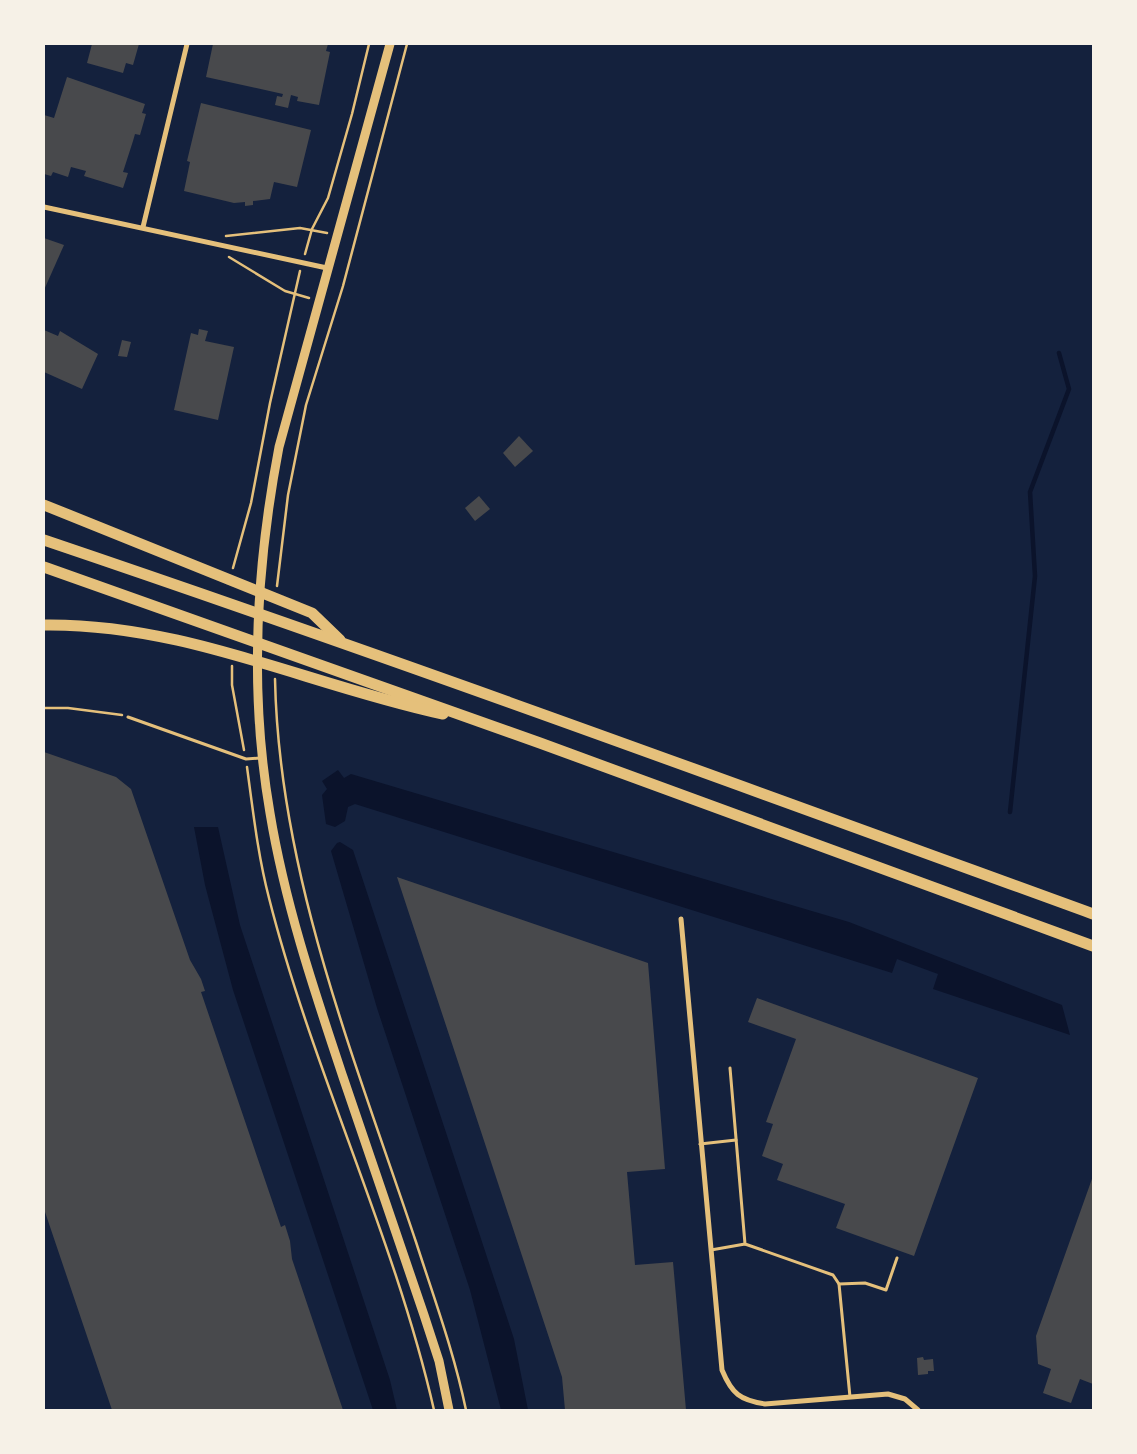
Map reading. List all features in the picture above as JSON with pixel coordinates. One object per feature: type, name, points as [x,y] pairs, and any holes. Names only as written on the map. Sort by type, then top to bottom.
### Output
[{"type":"highway","points":[[44,504],[312,613],[344,643]]},
{"type":"highway","points":[[44,540],[311,631],[1093,914]]},
{"type":"highway","points":[[44,567],[311,660],[1093,946]]},
{"type":"highway","points":[[44,625],[105,626],[151,633],[203,646],[386,702],[486,724]]},
{"type":"main road","points":[[390,44],[289,406],[272,485],[261,574],[258,644],[263,758],[269,811],[279,865],[300,948],[439,1361],[449,1410]]},
{"type":"street","points":[[143,227],[187,44]]},
{"type":"street","points":[[44,207],[327,268]]},
{"type":"street","points":[[682,919],[700,1144],[722,1370],[729,1388],[746,1401],[765,1404],[888,1394],[905,1399],[918,1410]]},
{"type":"lane","points":[[128,717],[178,733],[246,759],[263,758]]},
{"type":"lane","points":[[730,1068],[745,1244]]},
{"type":"lane","points":[[700,1144],[736,1140]]},
{"type":"lane","points":[[710,1250],[745,1244],[833,1275],[840,1284],[850,1397]]},
{"type":"lane","points":[[840,1284],[865,1283],[886,1290],[897,1258]]},
{"type":"path","points":[[203,240],[300,228],[312,229],[328,198],[352,114],[369,44]]},
{"type":"path","points":[[276,592],[288,495],[306,405],[342,286],[408,44]]},
{"type":"path","points":[[224,254],[285,291],[294,294],[251,503],[233,566],[233,576]]},
{"type":"path","points":[[232,666],[232,685],[268,897],[291,976],[405,1306],[434,1410]]},
{"type":"path","points":[[274,676],[275,705],[284,786],[297,864],[315,933],[339,1016],[449,1338],[466,1410]]},
{"type":"path","points":[[44,708],[106,712],[128,717]]},
{"type":"water","points":[[338,770],[344,778],[351,774],[849,922],[1062,1005],[1070,1035],[933,989],[938,974],[897,959],[892,973],[355,804],[348,807],[345,821],[335,827],[326,824],[322,795],[327,789],[322,781]]},
{"type":"water","points":[[194,827],[218,827],[240,925],[390,1380],[397,1410],[373,1410],[233,990],[205,885]]},
{"type":"water","points":[[340,842],[353,850],[514,1339],[528,1410],[501,1410],[470,1290],[377,1008],[331,851]]},
{"type":"building","points":[[92,44],[139,44],[133,65],[126,63],[123,73],[87,63]]},
{"type":"building","points":[[213,44],[328,44],[326,51],[330,52],[319,105],[297,101],[298,97],[291,95],[288,108],[275,105],[277,96],[282,97],[283,94],[206,77]]},
{"type":"building","points":[[67,77],[145,104],[142,113],[146,114],[140,135],[135,134],[123,172],[128,173],[123,188],[84,176],[86,171],[71,167],[68,177],[53,172],[51,176],[44,174],[44,115],[54,118]]},
{"type":"building","points":[[201,103],[311,130],[297,187],[274,182],[270,199],[253,201],[253,205],[245,206],[245,202],[234,203],[184,191],[190,162],[187,161]]},
{"type":"building","points":[[44,238],[64,245],[44,290]]},
{"type":"building","points":[[199,329],[208,331],[205,341],[234,347],[218,420],[174,410],[191,333],[198,335]]},
{"type":"building","points":[[44,330],[58,336],[60,331],[98,354],[82,389],[44,372]]},
{"type":"building","points":[[122,340],[131,342],[127,357],[118,356]]},
{"type":"building","points":[[519,436],[533,451],[515,467],[503,453]]},
{"type":"building","points":[[479,496],[490,509],[475,521],[465,508]]},
{"type":"building","points":[[44,752],[116,777],[131,789],[190,960],[201,979],[205,991],[201,992],[281,1227],[285,1225],[290,1241],[292,1259],[343,1410],[112,1410],[44,1209]]},
{"type":"building","points":[[397,877],[648,963],[665,1169],[627,1172],[635,1265],[673,1262],[686,1410],[565,1410],[562,1377]]},
{"type":"building","points":[[757,998],[978,1078],[914,1256],[836,1228],[845,1204],[777,1180],[783,1164],[762,1156],[773,1124],[766,1122],[796,1039],[748,1022]]},
{"type":"building","points":[[1093,1176],[1093,1384],[1080,1379],[1071,1403],[1043,1393],[1051,1369],[1038,1364],[1036,1336]]},
{"type":"building","points":[[923,1357],[924,1360],[933,1359],[934,1371],[918,1375],[917,1358]]},
{"type":"waterway","points":[[1010,812],[1035,576],[1030,492],[1069,389],[1059,353]]}]
